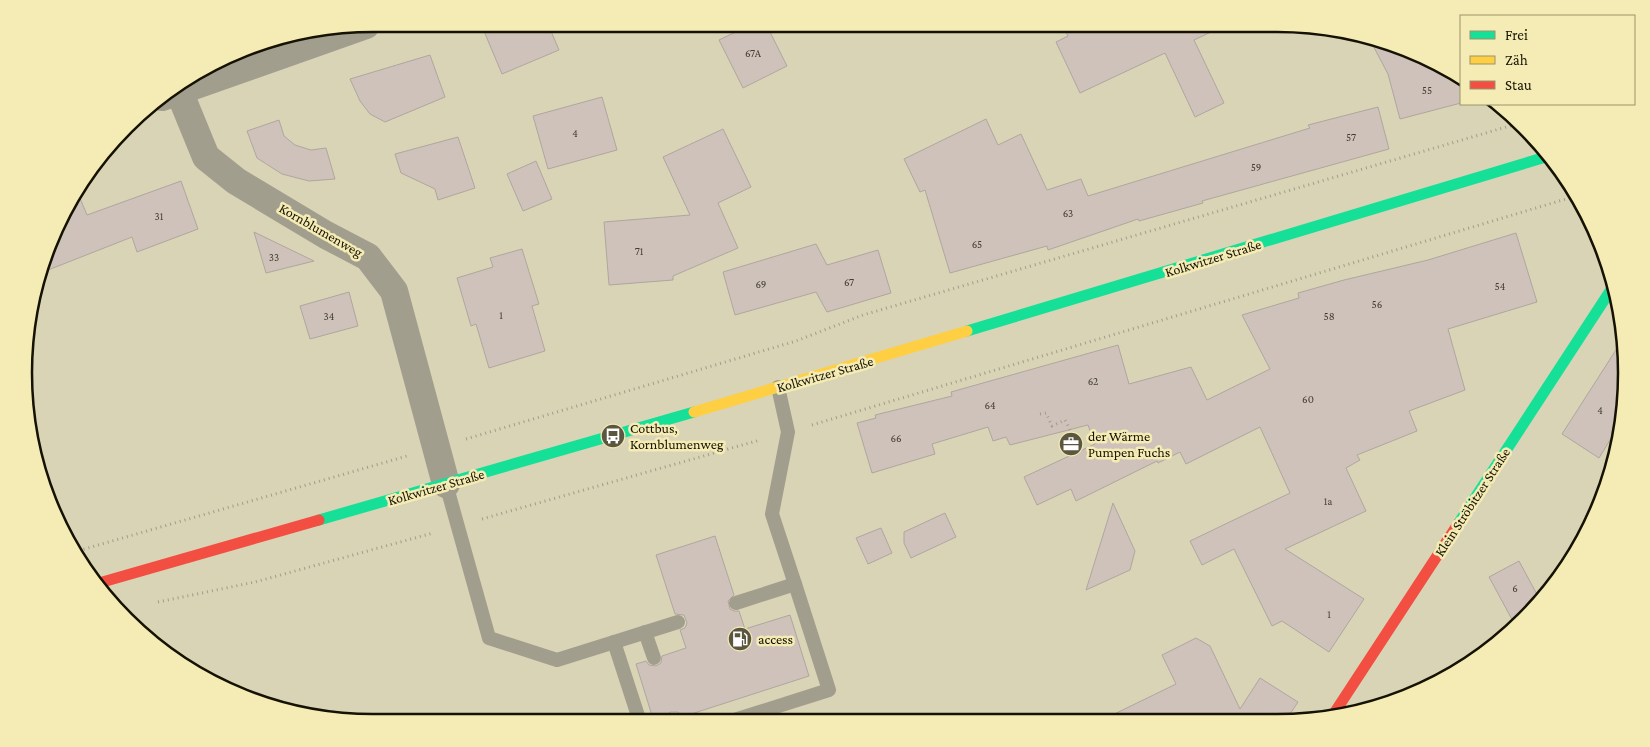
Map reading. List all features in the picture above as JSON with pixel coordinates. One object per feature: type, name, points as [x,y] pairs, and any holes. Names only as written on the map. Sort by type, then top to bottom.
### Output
[{"type":"main road","name":"Kolkwitzer Straße","points":[[104,582],[919,346],[1541,158]]},
{"type":"main road","name":"Klein Ströbitzer Straße","points":[[1337,709],[1608,294]]},
{"type":"street","name":"Kornblumenweg","points":[[184,90],[341,34]]},
{"type":"street","name":"Kornblumenweg","points":[[172,99],[206,157],[236,181],[326,235],[368,257],[394,291],[446,484]]},
{"type":"lane","points":[[753,714],[829,690],[772,514],[788,432],[778,387]]},
{"type":"lane","points":[[446,484],[489,638],[556,660],[678,622]]},
{"type":"lane","points":[[736,603],[795,584]]},
{"type":"lane","points":[[645,632],[654,658]]},
{"type":"lane","points":[[614,642],[637,714]]},
{"type":"path","points":[[82,550],[437,448],[796,342],[862,315],[1511,126]]},
{"type":"path","points":[[150,604],[255,582],[788,432],[1569,198]]},
{"type":"path","points":[[1040,414],[1046,413],[1052,426],[1065,420],[1070,430]]},
{"type":"building","points":[[484,32],[551,32],[559,50],[502,74]]},
{"type":"building","points":[[736,32],[770,32],[787,66],[743,88],[719,40]]},
{"type":"building","points":[[1066,32],[1211,32],[1194,40],[1224,103],[1195,117],[1165,53],[1080,93],[1056,42],[1068,36]]},
{"type":"building","points":[[1374,47],[1407,58],[1460,86],[1460,103],[1400,119],[1388,74]]},
{"type":"building","points":[[430,55],[445,97],[385,122],[370,114],[360,101],[350,79]]},
{"type":"building","points":[[602,97],[617,150],[548,169],[533,116]]},
{"type":"building","points":[[1378,107],[1389,149],[1202,201],[1203,203],[1139,221],[1138,219],[1048,250],[1047,246],[950,273],[925,190],[920,192],[904,159],[986,119],[998,145],[1021,134],[1047,190],[1081,179],[1088,196],[1310,128],[1308,125]]},
{"type":"building","points":[[279,120],[284,136],[295,145],[311,150],[326,148],[335,179],[309,181],[282,174],[257,158],[247,131]]},
{"type":"building","points":[[723,129],[751,187],[718,203],[738,248],[673,276],[673,280],[609,285],[604,222],[690,215],[663,157]]},
{"type":"building","points":[[458,137],[475,188],[438,200],[435,189],[401,173],[395,154]]},
{"type":"building","points":[[536,161],[552,199],[523,211],[507,174]]},
{"type":"building","points":[[181,181],[198,229],[137,252],[132,237],[49,270],[58,243],[80,199],[87,215]]},
{"type":"building","points":[[254,232],[314,261],[266,273]]},
{"type":"building","points":[[1516,233],[1537,302],[1448,329],[1465,390],[1409,411],[1417,431],[1357,455],[1360,460],[1346,468],[1366,511],[1285,549],[1364,599],[1329,652],[1282,621],[1272,626],[1234,549],[1202,565],[1190,541],[1290,493],[1260,427],[1186,464],[1180,452],[1158,463],[1157,461],[1076,501],[1071,489],[1037,505],[1024,477],[1095,444],[1088,425],[1010,445],[1006,437],[993,441],[988,427],[932,444],[935,454],[872,473],[857,423],[876,418],[875,415],[952,396],[951,392],[1118,345],[1129,384],[1191,367],[1207,400],[1270,369],[1242,315],[1299,298],[1298,293],[1428,260]]},
{"type":"building","points":[[816,244],[827,265],[878,250],[891,293],[827,312],[816,292],[735,315],[723,272]]},
{"type":"building","points":[[522,249],[539,304],[532,306],[545,351],[489,368],[476,324],[471,326],[457,278],[493,267],[490,258]]},
{"type":"building","points":[[349,292],[358,326],[310,339],[300,306]]},
{"type":"building","points":[[1617,349],[1618,374],[1615,418],[1611,438],[1599,458],[1562,434]]},
{"type":"building","points":[[1113,503],[1135,551],[1130,570],[1086,590]]},
{"type":"building","points":[[945,513],[956,537],[911,558],[904,543],[904,532]]},
{"type":"building","points":[[881,528],[892,553],[868,564],[856,538]]},
{"type":"building","name":"access","points":[[715,536],[734,595],[728,601],[730,609],[739,611],[745,629],[790,615],[809,676],[691,714],[670,712],[668,714],[652,714],[636,664],[646,661],[649,665],[656,666],[661,663],[662,656],[686,648],[680,630],[685,628],[687,623],[684,615],[675,614],[656,555]]},
{"type":"building","points":[[1519,561],[1537,594],[1512,620],[1489,577]]},
{"type":"building","points":[[1196,638],[1210,646],[1240,709],[1260,678],[1298,702],[1290,714],[1114,714],[1176,684],[1162,655]]},
{"type":"traffic: fast","points":[[967,331],[1541,158]]},
{"type":"traffic: fast","points":[[1458,524],[1608,294]]},
{"type":"traffic: fast","points":[[319,520],[694,412]]},
{"type":"traffic: slow","points":[[694,412],[967,331]]},
{"type":"traffic: jam","points":[[104,582],[319,520]]},
{"type":"traffic: jam","points":[[1337,709],[1458,524]]},
{"type":"place","name":"Cottbus, Kornblumenweg","points":[[613,436]]},
{"type":"place","name":"der Wärme Pumpen Fuchs","points":[[1071,444]]},
{"type":"place","name":"access","points":[[740,639]]}]
